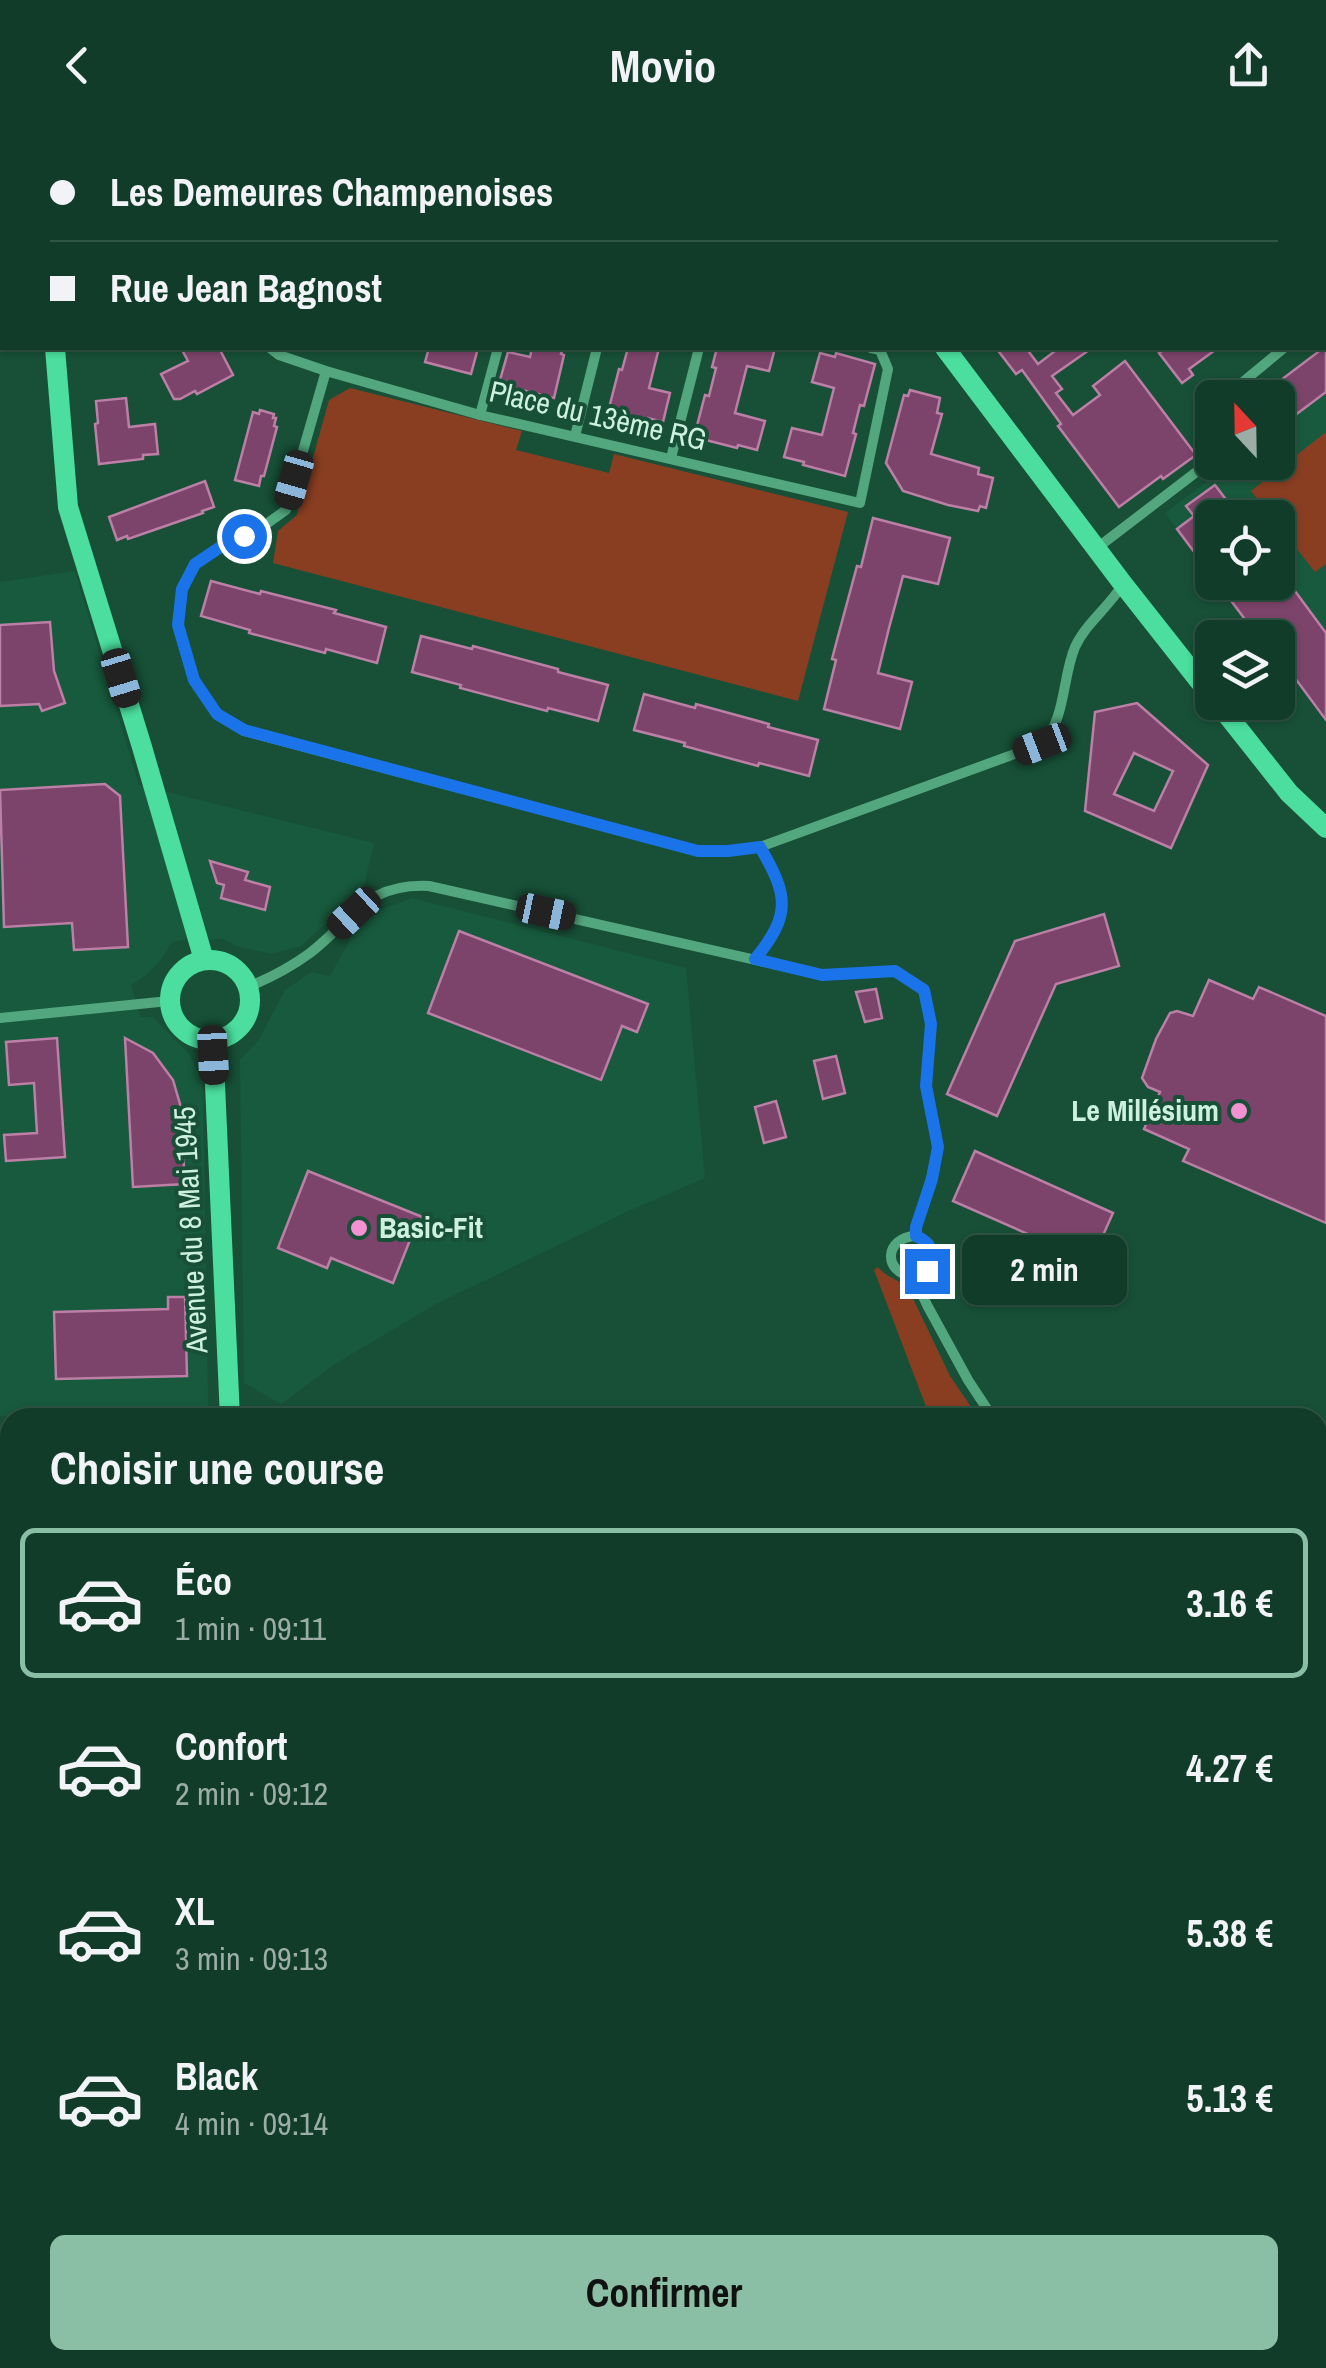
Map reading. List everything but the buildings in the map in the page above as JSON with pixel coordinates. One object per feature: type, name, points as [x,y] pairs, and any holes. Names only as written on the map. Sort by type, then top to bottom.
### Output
[{"type":"main road","points":[[55,350],[68,507],[204,960]]},
{"type":"main road","points":[[947,350],[1195,675]]},
{"type":"main road","points":[[1231,720],[1289,793],[1326,828]]},
{"type":"main road","points":[[204,960],[234,968],[248,987],[250,1004],[244,1022],[230,1036],[198,1039],[180,1028],[174,1019],[170,1001],[177,977],[184,969],[204,960]]},
{"type":"main road","name":"Avenue du 8 Mai 1945","points":[[213,1040],[230,1408]]},
{"type":"street","name":"Place du 13ème RG","points":[[272,350],[326,372],[480,414],[860,503],[888,368],[880,350]]},
{"type":"street","points":[[480,414],[497,350]]},
{"type":"street","points":[[575,436],[596,350]]},
{"type":"street","points":[[671,458],[698,350]]},
{"type":"street","points":[[1245,380],[1282,350]]},
{"type":"street","points":[[326,372],[286,510],[195,564],[182,589],[178,625],[194,680],[217,714],[244,730],[698,851],[760,847],[1042,744],[1052,733],[1075,648],[1086,628],[1113,601],[1123,584]]},
{"type":"street","points":[[1097,548],[1195,473]]},
{"type":"street","points":[[755,959],[773,937],[784,908],[778,877],[760,847]]},
{"type":"street","points":[[248,987],[283,971],[311,952],[368,900],[391,888],[411,886],[429,886],[822,975],[895,971],[924,990],[931,1024],[926,1086],[938,1147],[916,1236]]},
{"type":"street","points":[[0,1018],[170,1001]]},
{"type":"street","points":[[916,1236],[929,1244],[933,1258],[927,1271],[914,1277],[900,1274],[894,1268],[893,1248],[902,1238],[916,1236]]},
{"type":"street","points":[[914,1277],[986,1408]]},
{"type":"shaded area","points":[[350,388],[522,431],[516,450],[609,473],[614,454],[848,512],[798,701],[273,563],[278,531],[297,515],[329,400]]},
{"type":"shaded area","points":[[1326,392],[1326,720],[1295,678],[1295,620],[1246,620],[1230,600],[1295,600],[1295,500],[1195,500],[1195,553],[1165,513],[1209,480],[1295,480],[1295,415]]},
{"type":"shaded area","points":[[1326,432],[1326,564],[1315,572],[1295,547],[1295,500],[1258,500],[1251,491],[1265,480],[1295,480],[1295,456]]},
{"type":"shaded area","points":[[75,571],[139,785],[374,843],[363,890],[301,946],[271,954],[236,946],[224,939],[172,942],[160,961],[131,985],[141,1017],[153,1017],[189,1054],[203,1082],[208,1406],[0,1408],[0,582]]},
{"type":"shaded area","points":[[412,898],[686,968],[705,1178],[436,1304],[335,1364],[281,1404],[244,1383],[240,1060],[259,1040],[285,990],[311,972],[330,976],[356,929],[375,912]]},
{"type":"shaded area","points":[[878,1267],[908,1288],[950,1376],[972,1408],[927,1408],[874,1270]]},
{"type":"place","name":"Le Millésium","points":[[1239,1111]]},
{"type":"place","name":"Basic-Fit","points":[[359,1228]]},
{"type":"route","points":[[244,536],[195,564],[182,589],[178,625],[194,680],[217,714],[244,730],[698,851],[760,847],[778,877],[784,908],[773,937],[755,959],[822,975],[895,971],[924,990],[931,1024],[926,1086],[938,1147],[916,1227],[916,1236],[932,1250],[927,1271]]}]
